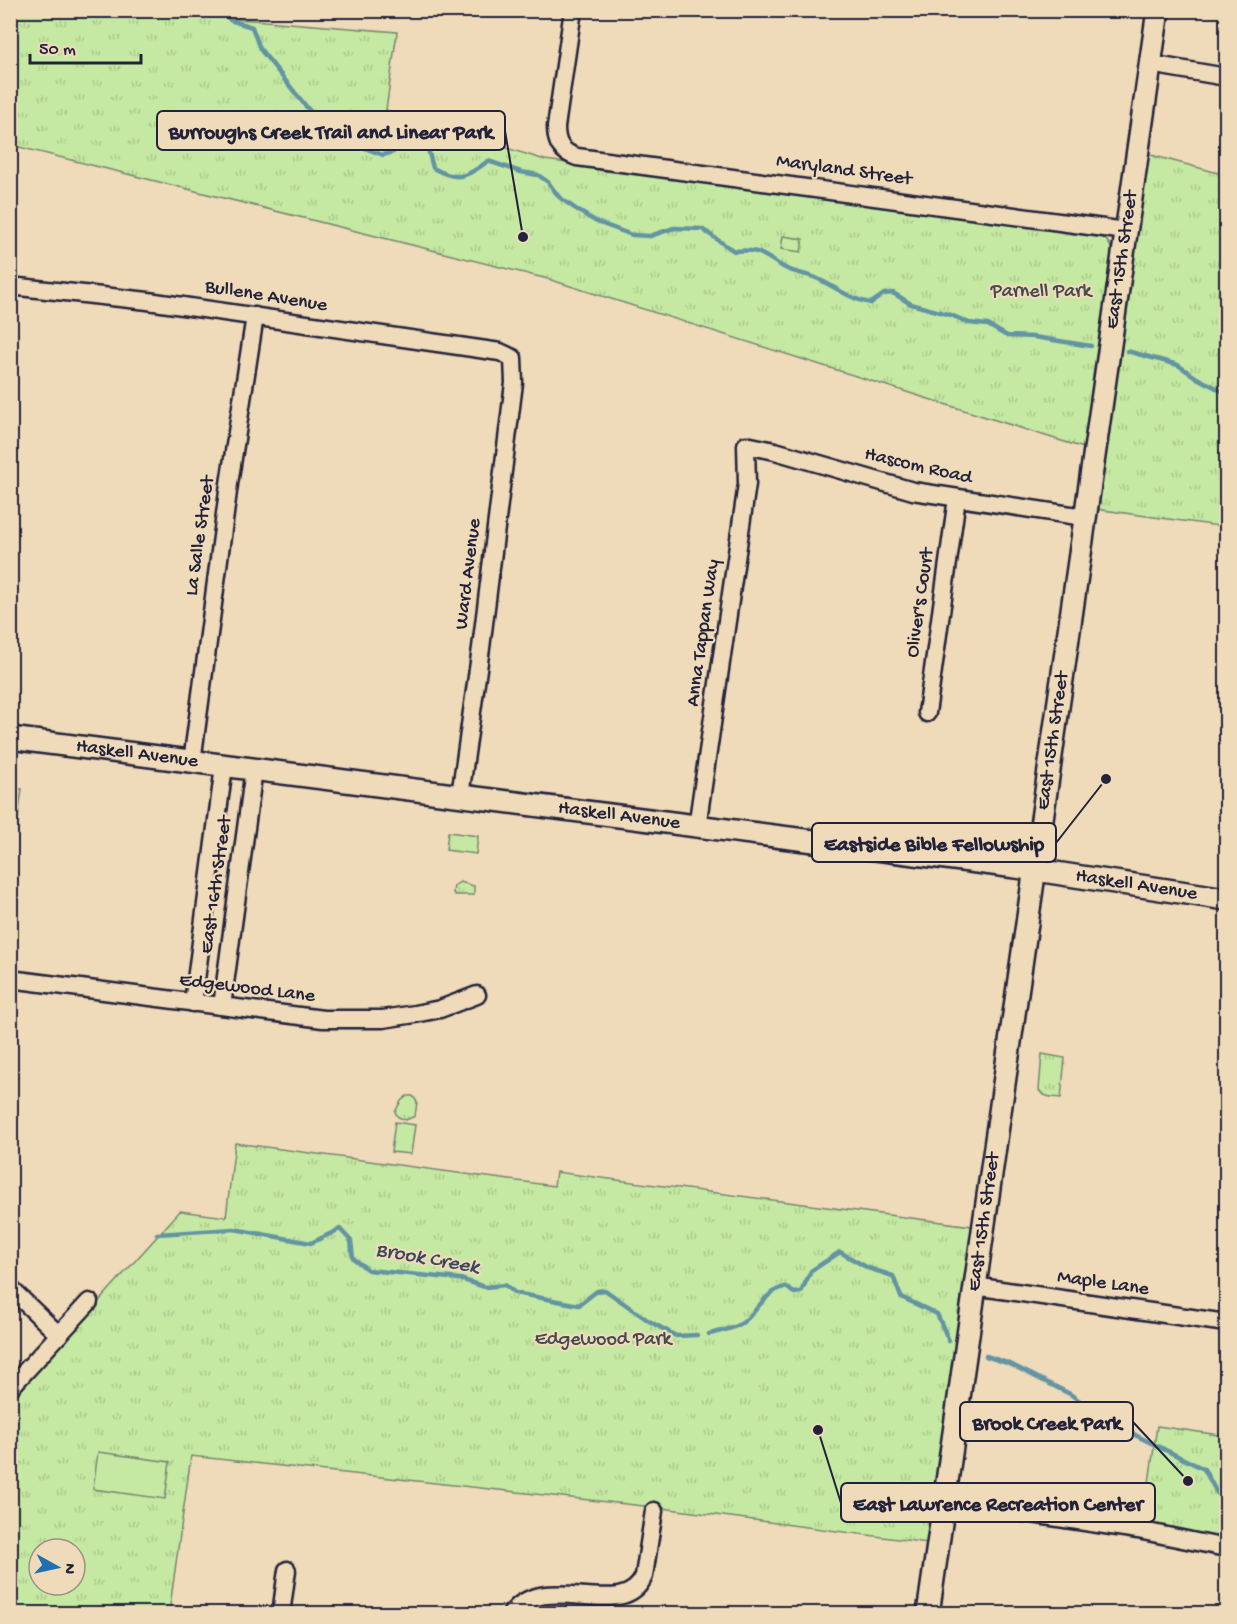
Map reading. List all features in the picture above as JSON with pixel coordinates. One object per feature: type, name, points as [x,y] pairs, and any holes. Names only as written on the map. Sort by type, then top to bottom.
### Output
[{"type":"main road","name":"East 15th Street","points":[[928,1614],[1158,10]]},
{"type":"main road","name":"Haskell Avenue","points":[[10,738],[1034,870],[1227,899]]},
{"type":"street","name":"Maryland Street","points":[[573,10],[556,127],[556,139],[567,154],[1126,231]]},
{"type":"street","points":[[1150,64],[1227,77]]},
{"type":"street","name":"Bullene Avenue","points":[[10,286],[148,301],[255,316],[500,352],[513,358]]},
{"type":"street","name":"La Salle Street","points":[[192,762],[229,484],[255,316]]},
{"type":"street","name":"Ward Avenue","points":[[460,796],[514,383],[513,358]]},
{"type":"street","name":"Hascom Road","points":[[746,445],[775,451],[913,491],[1084,517]]},
{"type":"street","name":"Anna Tappan Way","points":[[697,827],[747,484],[746,445]]},
{"type":"street","name":"Oliver's Court","points":[[927,713],[957,498]]},
{"type":"street","name":"East 16th Street","points":[[193,1003],[224,766]]},
{"type":"street","name":"East 16th Street","points":[[222,1006],[254,769]]},
{"type":"street","name":"Edgewood Lane","points":[[10,979],[323,1019],[383,1019],[440,1009],[477,995]]},
{"type":"street","name":"Maple Lane","points":[[974,1286],[1227,1323]]},
{"type":"street","points":[[10,1288],[59,1335]]},
{"type":"street","points":[[10,1388],[89,1302]]},
{"type":"street","points":[[944,1501],[1138,1530],[1227,1548]]},
{"type":"street","points":[[511,1614],[522,1602],[535,1598],[548,1597],[608,1606],[628,1600],[641,1586],[644,1576],[654,1511]]},
{"type":"street","points":[[281,1614],[287,1570]]},
{"type":"green space","name":"Parnell Park","points":[[10,11],[180,11],[180,14],[397,32],[386,110],[545,160],[1093,234],[1107,241],[1111,247],[1112,256],[1147,154],[1226,175],[1226,527],[1096,509],[1103,454],[548,279],[11,145]]},
{"type":"green space","points":[[783,236],[803,239],[801,252],[781,249]]},
{"type":"green space","points":[[11,788],[22,789],[18,818],[11,817]]},
{"type":"green space","points":[[448,832],[478,836],[476,854],[446,850]]},
{"type":"green space","points":[[460,882],[474,886],[474,895],[455,895],[454,886]]},
{"type":"green space","points":[[1042,1054],[1065,1058],[1061,1098],[1046,1096],[1039,1090]]},
{"type":"green space","points":[[407,1096],[413,1096],[417,1102],[415,1116],[406,1120],[398,1117],[395,1112]]},
{"type":"green space","points":[[395,1122],[415,1125],[411,1154],[391,1152]]},
{"type":"green space","name":"Edgewood Park","points":[[235,1143],[554,1186],[556,1172],[972,1226],[928,1543],[662,1508],[191,1456],[169,1613],[11,1613],[10,1400],[180,1211],[226,1217]]},
{"type":"green space","points":[[1157,1426],[1226,1436],[1226,1541],[1143,1525]]},
{"type":"green space","points":[[98,1452],[170,1462],[165,1499],[93,1489]]},
{"type":"waterway","points":[[223,10],[230,20],[252,27],[260,49],[313,115],[349,142],[383,155],[393,152],[404,142],[420,141],[428,149],[433,168],[442,172],[462,176],[488,161],[538,175],[548,182],[559,197],[580,212],[597,222],[632,235],[650,236],[674,228],[702,229],[734,251],[756,252],[785,268],[816,278],[864,301],[871,303],[884,294],[893,293],[911,304],[951,315],[969,323],[988,325],[1007,336],[1034,337],[1091,346]]},
{"type":"waterway","points":[[1127,351],[1178,365],[1226,393]]},
{"type":"waterway","name":"Brook Creek","points":[[157,1234],[234,1229],[311,1243],[340,1229],[351,1241],[353,1258],[368,1270],[460,1279],[485,1287],[505,1285],[515,1293],[579,1305],[597,1291],[605,1290],[649,1321],[676,1336],[697,1335]]},
{"type":"waterway","name":"Brook Creek","points":[[709,1334],[730,1329],[742,1323],[767,1297],[779,1289],[786,1287],[794,1293],[801,1292],[811,1271],[840,1252],[868,1268],[893,1276],[901,1297],[937,1314],[949,1341]]},
{"type":"waterway","name":"Brook Creek","points":[[986,1356],[1010,1364],[1070,1394],[1100,1415],[1137,1436],[1204,1469],[1217,1493],[1226,1496]]},
{"type":"place","name":"Burroughs Creek Trail and Linear Park","points":[[523,237]]},
{"type":"place","name":"Eastside Bible Fellowship","points":[[1106,779]]},
{"type":"place","name":"East Lawrence Recreation Center","points":[[818,1430]]},
{"type":"place","name":"Brook Creek Park","points":[[1188,1481]]}]
